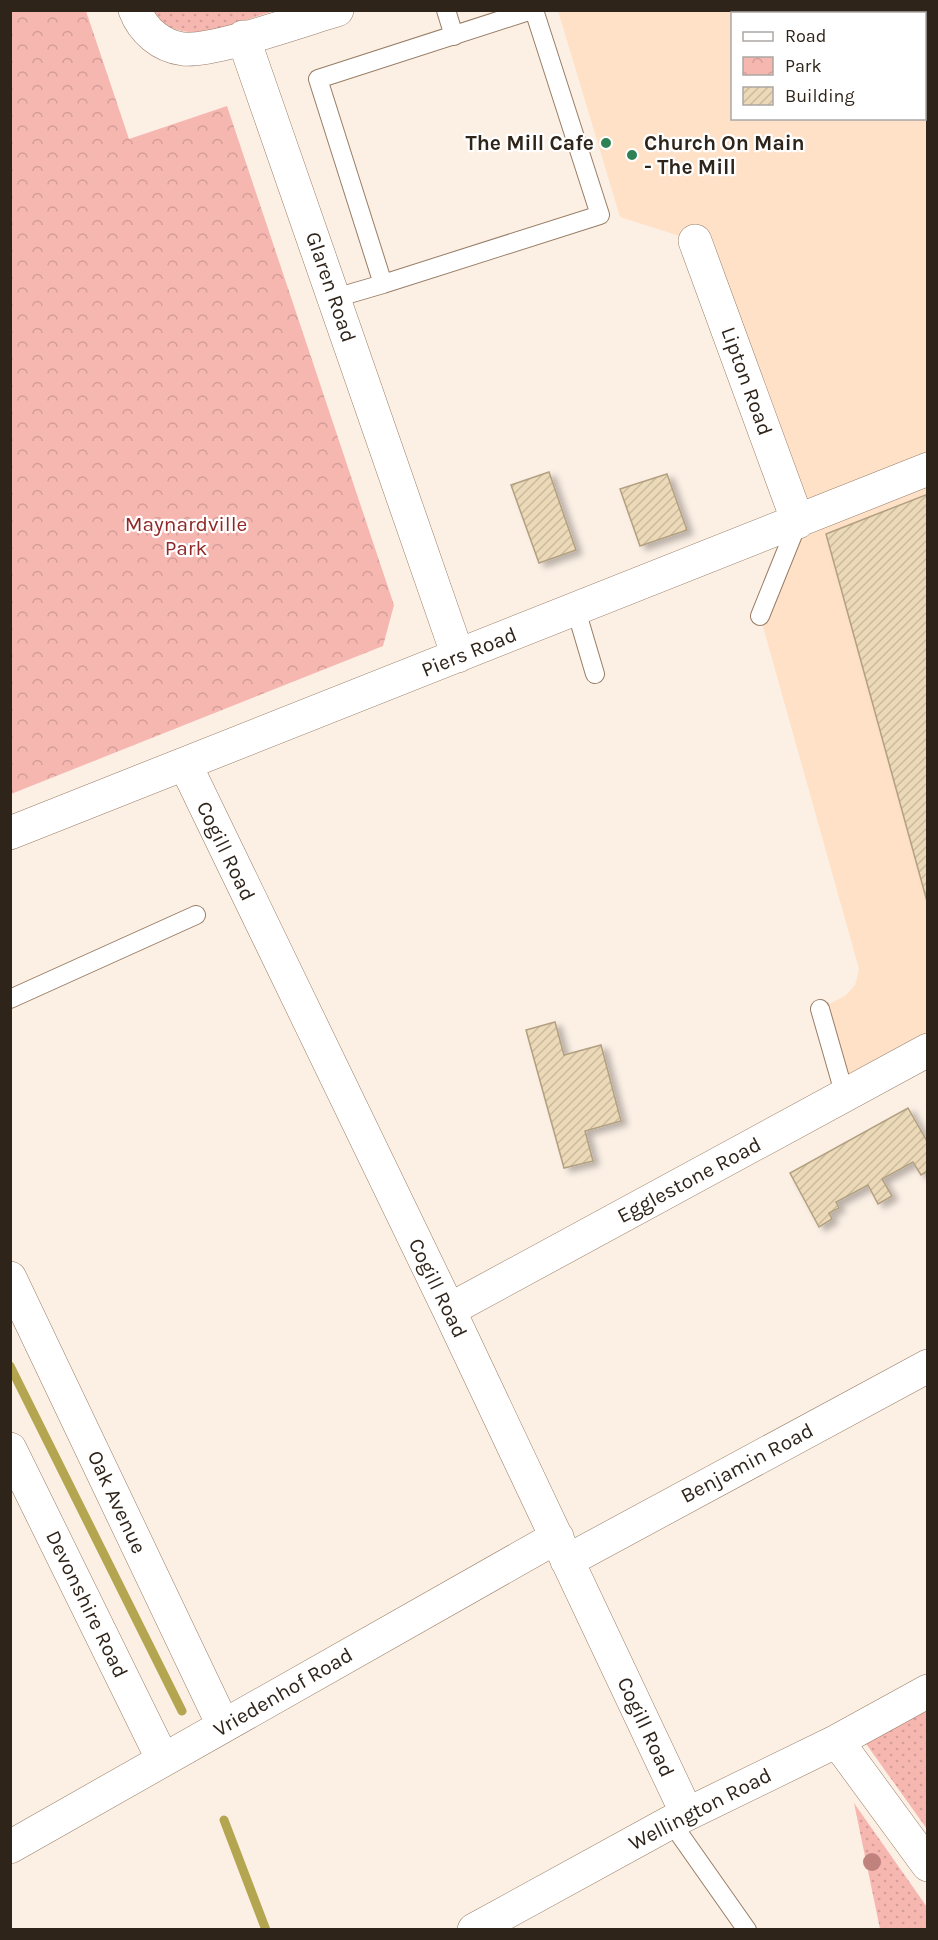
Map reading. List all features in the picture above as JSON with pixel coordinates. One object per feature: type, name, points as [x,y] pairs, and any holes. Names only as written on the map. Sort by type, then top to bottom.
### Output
[{"type":"street","points":[[135,10],[147,31],[170,46],[196,49],[337,10]]},
{"type":"street","name":"Glaren Road","points":[[243,37],[458,656]]},
{"type":"street","name":"Lipton Road","points":[[695,241],[798,522]]},
{"type":"street","name":"Piers Road","points":[[10,833],[927,469]]},
{"type":"street","name":"Cogill Road","points":[[185,764],[562,1549],[679,1818]]},
{"type":"street","name":"Egglestone Road","points":[[449,1310],[927,1050]]},
{"type":"street","name":"Oak Avenue","points":[[10,1278],[223,1725]]},
{"type":"street","name":"Benjamin Road","points":[[562,1549],[927,1366]]},
{"type":"street","name":"Devonshire Road","points":[[10,1449],[163,1760]]},
{"type":"street","name":"Vriedenhof Road","points":[[10,1847],[223,1725],[562,1549]]},
{"type":"street","name":"Wellington Road","points":[[474,1929],[679,1818],[837,1740],[927,1691]]},
{"type":"street","points":[[837,1740],[927,1865]]},
{"type":"lane","points":[[446,10],[454,36]]},
{"type":"lane","points":[[335,298],[383,285],[600,215],[533,10],[318,79],[383,285]]},
{"type":"lane","points":[[760,616],[798,522]]},
{"type":"lane","points":[[576,610],[595,674]]},
{"type":"lane","points":[[10,999],[196,915]]},
{"type":"lane","points":[[820,1009],[845,1096]]},
{"type":"lane","points":[[679,1818],[747,1929]]},
{"type":"shaded area","points":[[558,11],[927,11],[927,1050],[845,1096],[820,1009],[846,995],[855,985],[859,969],[760,616],[798,522],[695,241],[620,217]]},
{"type":"green space","name":"Maynardville Park","points":[[11,10],[86,11],[129,139],[227,106],[394,605],[383,646],[11,794]]},
{"type":"green space","points":[[154,11],[274,11],[210,31],[193,32],[178,30],[165,23]]},
{"type":"green space","points":[[927,1710],[927,1829],[864,1741]]},
{"type":"green space","points":[[854,1803],[927,1907],[927,1929],[880,1929]]},
{"type":"building","points":[[549,472],[576,550],[539,563],[511,485]]},
{"type":"building","points":[[667,474],[687,530],[640,546],[620,489]]},
{"type":"building","points":[[928,494],[928,905],[826,534]]},
{"type":"building","points":[[555,1022],[564,1055],[601,1045],[621,1121],[585,1131],[593,1161],[564,1168],[526,1030]]},
{"type":"building","points":[[908,1108],[928,1143],[928,1171],[921,1175],[913,1162],[882,1179],[892,1196],[878,1204],[868,1185],[836,1202],[839,1208],[829,1213],[832,1219],[819,1227],[790,1173]]},
{"type":"waterway","points":[[10,1366],[182,1711]]},
{"type":"waterway","points":[[224,1820],[266,1930]]},
{"type":"place","name":"The Mill Cafe","points":[[606,143]]},
{"type":"place","name":"Church On Main - The Mill","points":[[632,155]]}]
